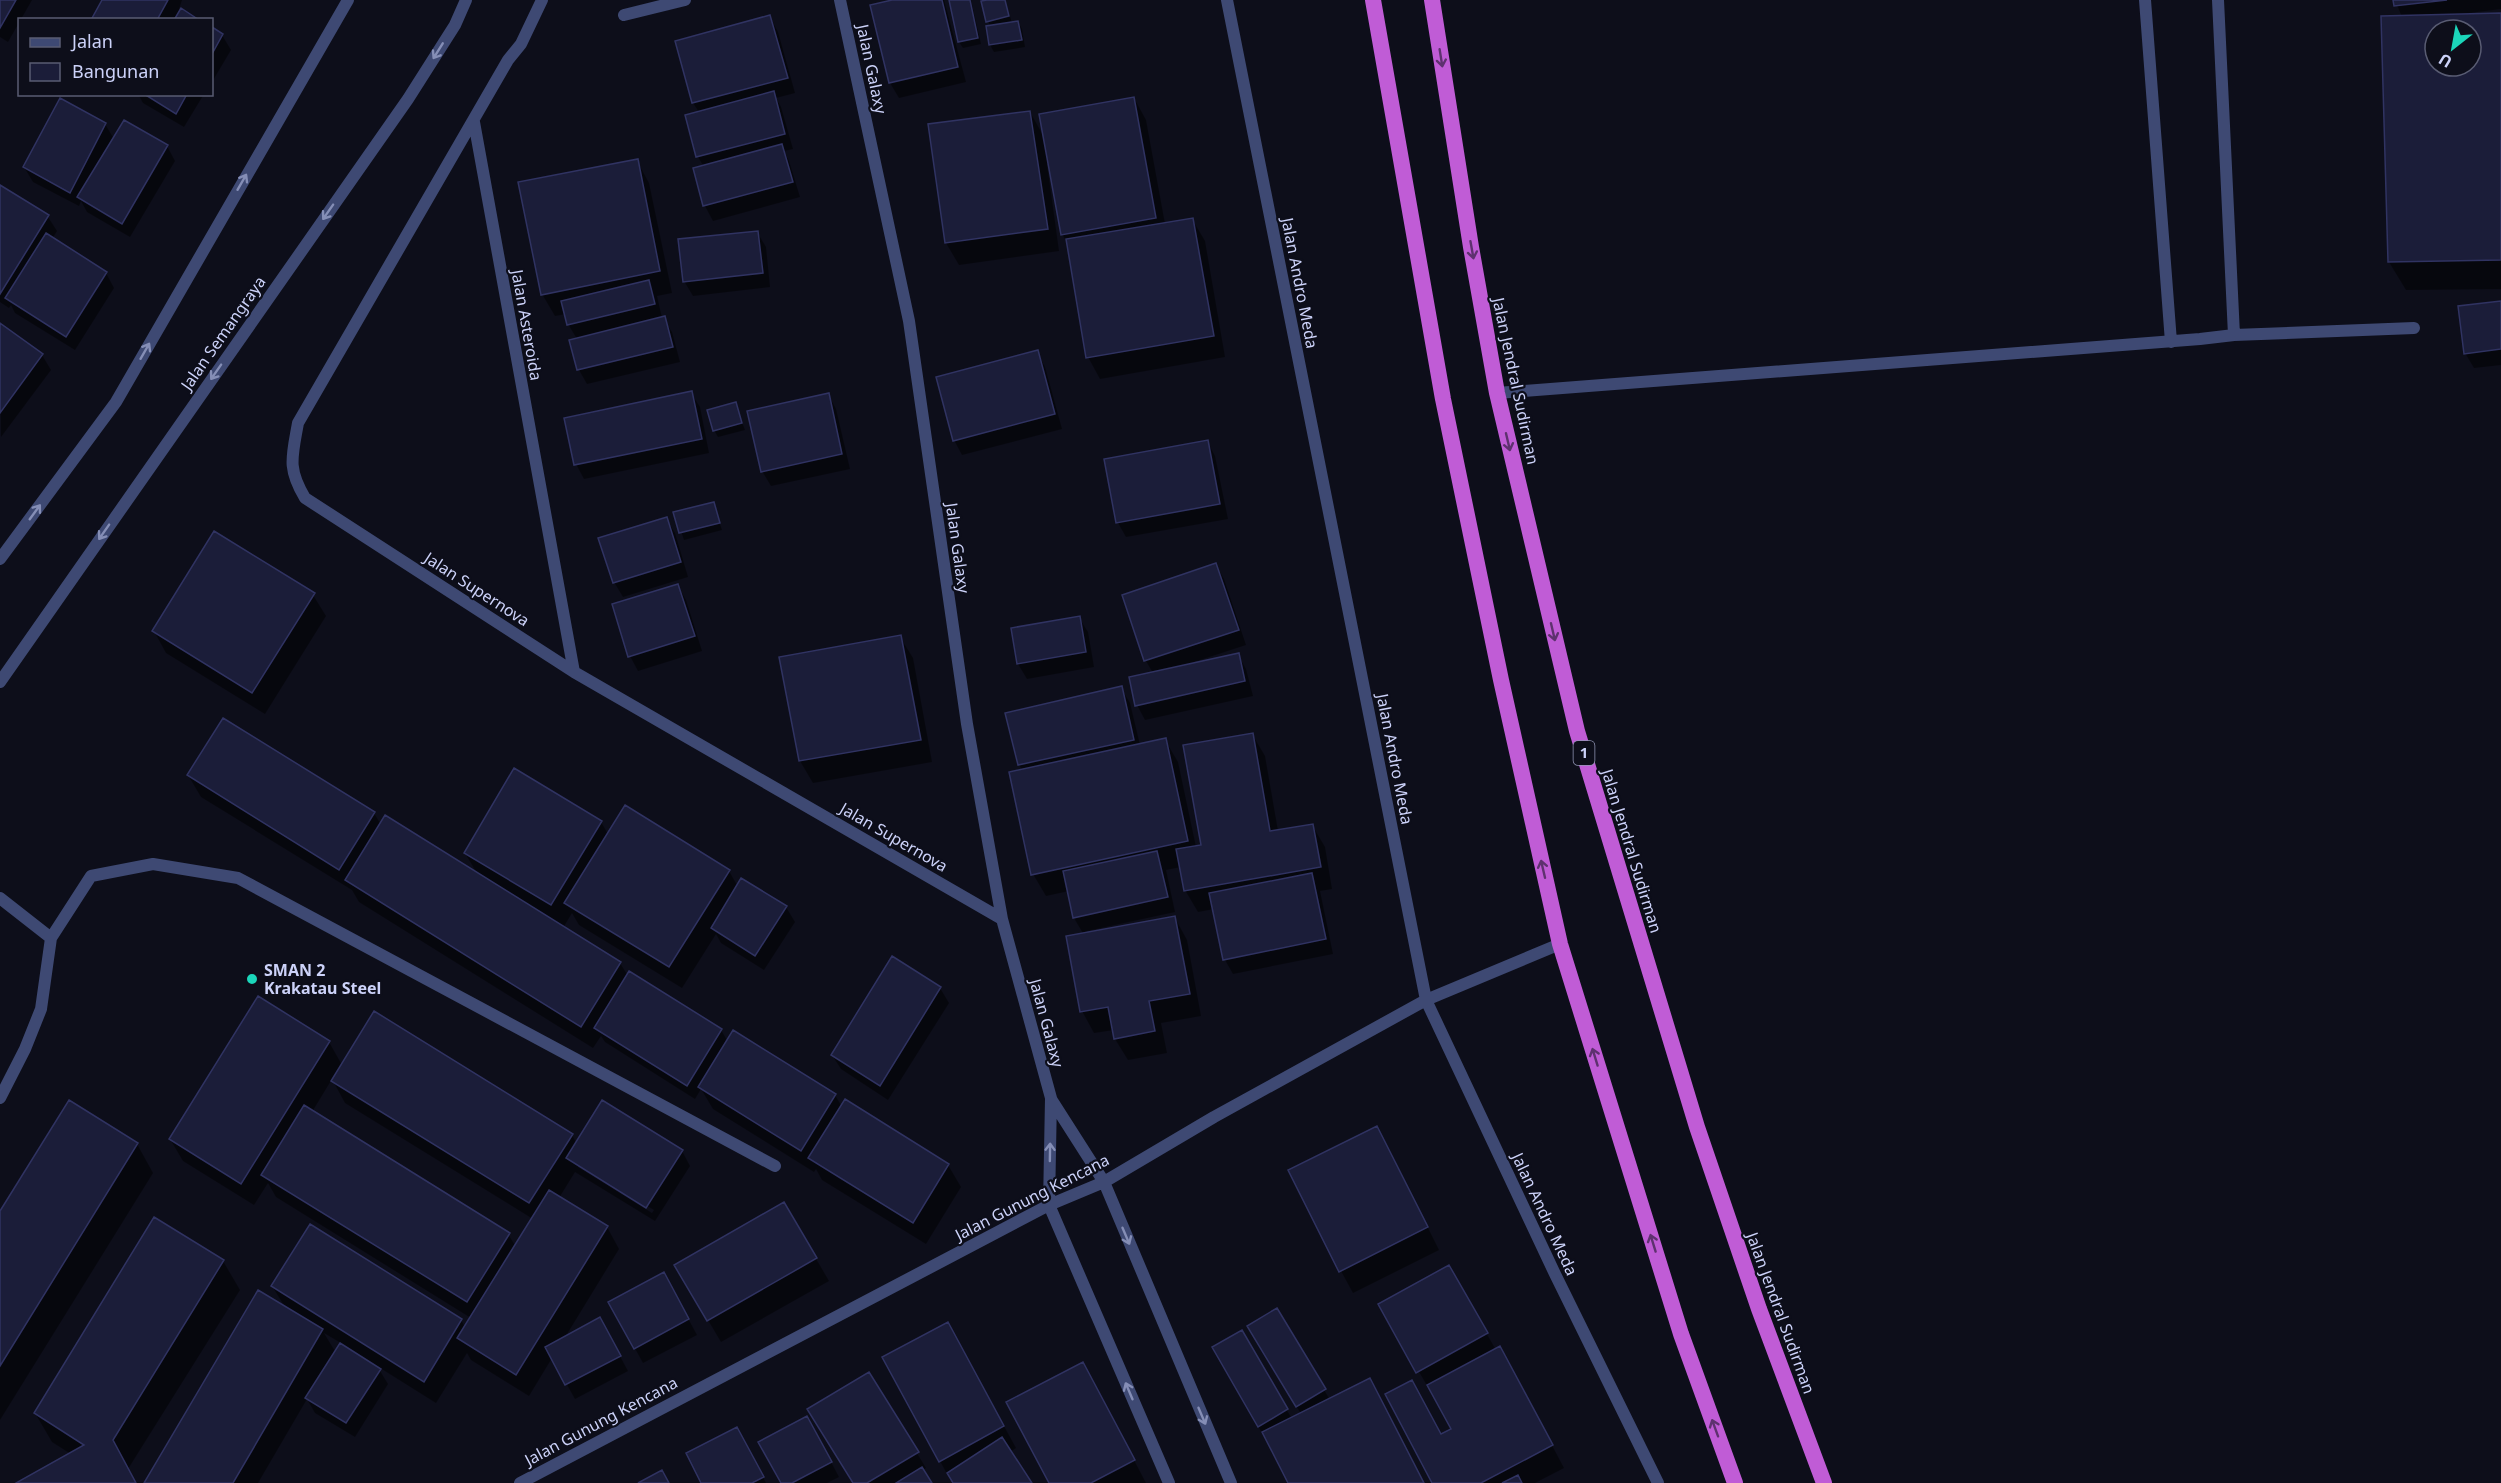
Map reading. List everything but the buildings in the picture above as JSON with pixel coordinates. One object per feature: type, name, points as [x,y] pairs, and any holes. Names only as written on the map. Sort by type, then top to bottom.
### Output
[{"type":"highway","points":[[1373,0],[1443,399],[1501,680],[1560,944],[1681,1334],[1735,1483]]},
{"type":"highway","name":"Jalan Jendral Sudirman","points":[[1432,0],[1497,393],[1577,730],[1697,1127],[1760,1309],[1824,1483]]},
{"type":"street","points":[[0,559],[116,402],[348,0]]},
{"type":"street","name":"Jalan Semangraya","points":[[0,682],[408,99],[455,25],[466,0]]},
{"type":"street","points":[[474,122],[508,60],[521,44],[542,0]]},
{"type":"street","points":[[624,15],[685,0]]},
{"type":"street","name":"Jalan Galaxy","points":[[840,0],[909,321],[967,724],[1002,919],[1051,1098],[1049,1205],[1169,1483]]},
{"type":"street","name":"Jalan Andro Meda","points":[[1227,0],[1426,999],[1555,1274],[1658,1483]]},
{"type":"street","points":[[2145,0],[2171,342]]},
{"type":"street","points":[[2218,0],[2235,335]]},
{"type":"street","name":"Jalan Supernova","points":[[474,122],[298,423],[291,459],[293,479],[305,498],[574,672],[1002,919]]},
{"type":"street","name":"Jalan Asteroida","points":[[474,122],[574,672]]},
{"type":"street","points":[[1497,393],[2171,342],[2235,335],[2414,328]]},
{"type":"street","points":[[0,1098],[26,1049],[41,1009],[51,938],[91,876],[153,864],[238,878],[775,1166]]},
{"type":"street","points":[[0,898],[51,938]]},
{"type":"street","name":"Jalan Gunung Kencana","points":[[520,1483],[1049,1205],[1104,1182],[1214,1117],[1426,999],[1560,944]]},
{"type":"street","name":"Jalan Galaxy","points":[[1051,1098],[1104,1182],[1231,1483]]},
{"type":"place","name":"SMAN 2 Krakatau Steel","points":[[252,979]]}]
